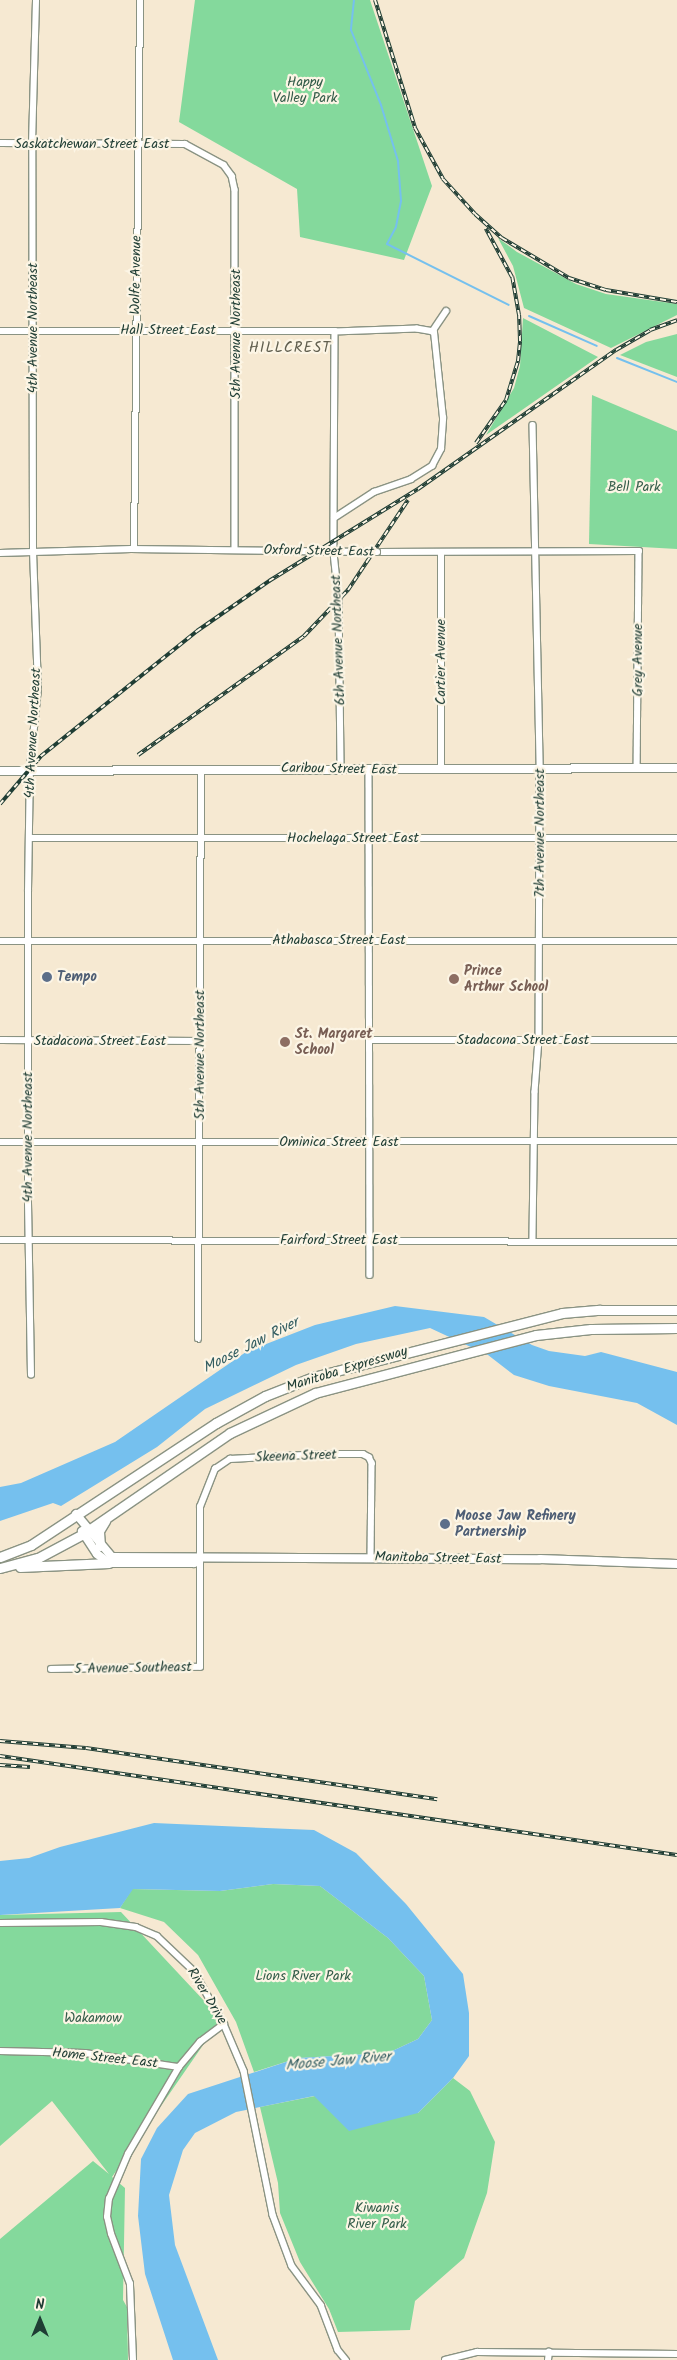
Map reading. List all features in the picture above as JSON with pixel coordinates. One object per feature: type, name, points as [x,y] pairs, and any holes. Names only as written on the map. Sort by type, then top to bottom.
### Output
[{"type":"main road","name":"Manitoba Expressway","points":[[0,1557],[31,1545],[216,1423],[265,1396],[313,1377],[518,1322],[600,1310],[677,1310]]},
{"type":"main road","name":"Manitoba Expressway","points":[[1,1568],[38,1558],[86,1532],[230,1433],[271,1411],[315,1394],[536,1335],[591,1329],[677,1328]]},
{"type":"main road","points":[[100,1546],[99,1531],[105,1520]]},
{"type":"main road","points":[[1,1568],[109,1563]]},
{"type":"street","name":"4th Avenue Northeast","points":[[32,1375],[28,1240],[28,1040],[30,770],[38,688],[33,553],[34,331],[32,144],[36,0]]},
{"type":"street","name":"Wolfe Avenue","points":[[134,549],[134,330],[140,144],[140,0]]},
{"type":"street","name":"Saskatchewan Street East","points":[[0,143],[185,144]]},
{"type":"street","name":"5th Avenue Northeast","points":[[185,144],[224,165],[232,176],[235,190],[235,550]]},
{"type":"street","points":[[334,518],[374,492],[417,476],[437,458],[444,409],[436,370],[436,337],[432,332],[446,310]]},
{"type":"street","name":"Hall Street East","points":[[0,331],[335,331],[418,329],[432,332]]},
{"type":"street","name":"6th Avenue Northeast","points":[[335,331],[334,553],[339,600],[341,770]]},
{"type":"street","name":"7th Avenue Northeast","points":[[533,425],[540,769],[539,1040],[533,1242]]},
{"type":"street","name":"Oxford Street East","points":[[0,553],[134,549],[441,554],[639,551]]},
{"type":"street","name":"Grey Avenue","points":[[637,770],[639,551]]},
{"type":"street","name":"Cartier Avenue","points":[[441,554],[441,769]]},
{"type":"street","name":"Caribou Street East","points":[[0,771],[637,770],[677,768]]},
{"type":"street","name":"5th Avenue Northeast","points":[[198,1339],[201,770]]},
{"type":"street","points":[[369,770],[370,1275]]},
{"type":"street","name":"Hochelaga Street East","points":[[30,838],[677,838]]},
{"type":"street","name":"Athabasca Street East","points":[[0,941],[677,941]]},
{"type":"street","name":"Stadacona Street East","points":[[0,1040],[200,1041]]},
{"type":"street","name":"Stadacona Street East","points":[[370,1040],[677,1040]]},
{"type":"street","name":"Ominica Street East","points":[[0,1142],[677,1141]]},
{"type":"street","name":"Fairford Street East","points":[[0,1240],[677,1242]]},
{"type":"street","name":"Skeena Street","points":[[200,1561],[200,1507],[215,1469],[230,1459],[322,1454],[369,1457],[372,1463],[371,1558]]},
{"type":"street","name":"Manitoba Street East","points":[[76,1514],[97,1554],[109,1563],[194,1563],[200,1561],[371,1558],[677,1564]]},
{"type":"street","name":"Manitoba Street East","points":[[86,1532],[112,1557],[194,1556],[200,1561]]},
{"type":"street","name":"5 Avenue Southeast","points":[[51,1669],[200,1667],[200,1561]]},
{"type":"street","name":"River Drive","points":[[0,1923],[101,1922],[136,1927],[150,1933],[194,1971],[224,2024],[245,2075],[274,2214],[292,2266],[320,2305],[338,2350],[346,2360]]},
{"type":"street","points":[[132,2360],[130,2284],[111,2234],[107,2217],[110,2199],[128,2154],[179,2067],[200,2042],[224,2024]]},
{"type":"street","name":"Home Street East","points":[[0,2050],[85,2053],[179,2067]]},
{"type":"street","points":[[445,2360],[477,2352],[677,2354]]},
{"type":"street","points":[[548,2360],[549,2352]]},
{"type":"street","points":[[629,2353],[629,2360]]},
{"type":"green space","name":"Happy Valley Park","points":[[195,0],[370,0],[432,186],[404,260],[300,237],[297,189],[179,122]]},
{"type":"green space","points":[[498,238],[517,252],[576,284],[606,294],[677,304],[677,315],[611,348],[524,308],[513,266]]},
{"type":"green space","points":[[523,318],[598,357],[486,435],[514,388],[520,366]]},
{"type":"green space","points":[[677,334],[677,377],[620,355],[646,342]]},
{"type":"green space","name":"Bell Park","points":[[592,395],[677,431],[677,549],[589,544]]},
{"type":"green space","name":"Lions River Park","points":[[273,1884],[320,1886],[388,1938],[424,1976],[432,2020],[418,2039],[388,2053],[298,2058],[254,2072],[236,2022],[198,1955],[164,1922],[120,1908],[132,1889],[220,1891]]},
{"type":"green space","name":"Wakamow","points":[[121,1912],[221,2019],[112,2177],[125,2188],[123,2300],[127,2307],[128,2360],[0,2360],[0,2239],[93,2161],[109,2174],[52,2101],[0,2146],[0,1915]]},
{"type":"green space","name":"Kiwanis River Park","points":[[453,2078],[470,2091],[495,2142],[487,2193],[464,2258],[415,2301],[410,2330],[338,2332],[329,2309],[300,2262],[280,2213],[278,2183],[260,2107],[315,2096],[418,2113]]},
{"type":"water","points":[[395,1306],[484,1317],[532,1345],[549,1351],[585,1356],[601,1352],[677,1372],[677,1425],[637,1403],[549,1386],[514,1375],[488,1355],[430,1328],[356,1344],[296,1365],[205,1409],[157,1447],[61,1506],[53,1503],[0,1521],[0,1487],[21,1483],[115,1442],[246,1352],[315,1325]]},
{"type":"water","name":"Moose Jaw River","points":[[154,1823],[314,1830],[356,1853],[406,1904],[463,1974],[469,2013],[469,2056],[453,2078],[418,2113],[349,2131],[314,2096],[236,2112],[195,2133],[183,2150],[169,2195],[175,2245],[218,2360],[173,2360],[145,2274],[138,2216],[141,2159],[157,2128],[188,2094],[298,2058],[388,2053],[418,2039],[432,2020],[424,1976],[388,1938],[320,1886],[273,1884],[220,1891],[133,1889],[120,1908],[0,1915],[0,1861],[29,1858],[60,1847]]},
{"type":"waterway","points":[[354,0],[351,30],[381,105],[398,161],[401,201],[396,227],[387,244],[509,305]]},
{"type":"waterway","points":[[529,316],[597,346]]},
{"type":"waterway","points":[[617,358],[677,382]]},
{"type":"railway","points":[[375,0],[415,128],[443,179],[475,214],[502,238],[569,278],[606,290],[677,302]]},
{"type":"railway","points":[[476,443],[506,400],[518,361],[520,341],[519,315],[512,277],[486,229]]},
{"type":"railway","points":[[0,804],[41,756],[197,631],[269,581],[418,489],[616,350],[650,330],[677,320]]},
{"type":"railway","points":[[138,755],[304,636],[348,590],[408,500]]},
{"type":"railway","points":[[0,1741],[86,1748],[437,1799]]},
{"type":"railway","points":[[0,1756],[677,1855]]},
{"type":"railway","points":[[0,1765],[30,1767]]},
{"type":"place","name":"Tempo","points":[[47,977]]},
{"type":"place","name":"Prince Arthur School","points":[[454,979]]},
{"type":"place","name":"St. Margaret School","points":[[285,1042]]},
{"type":"place","name":"Moose Jaw Refinery Partnership","points":[[445,1524]]},
{"type":"district","name":"HILLCREST","points":[[290,349]]}]
